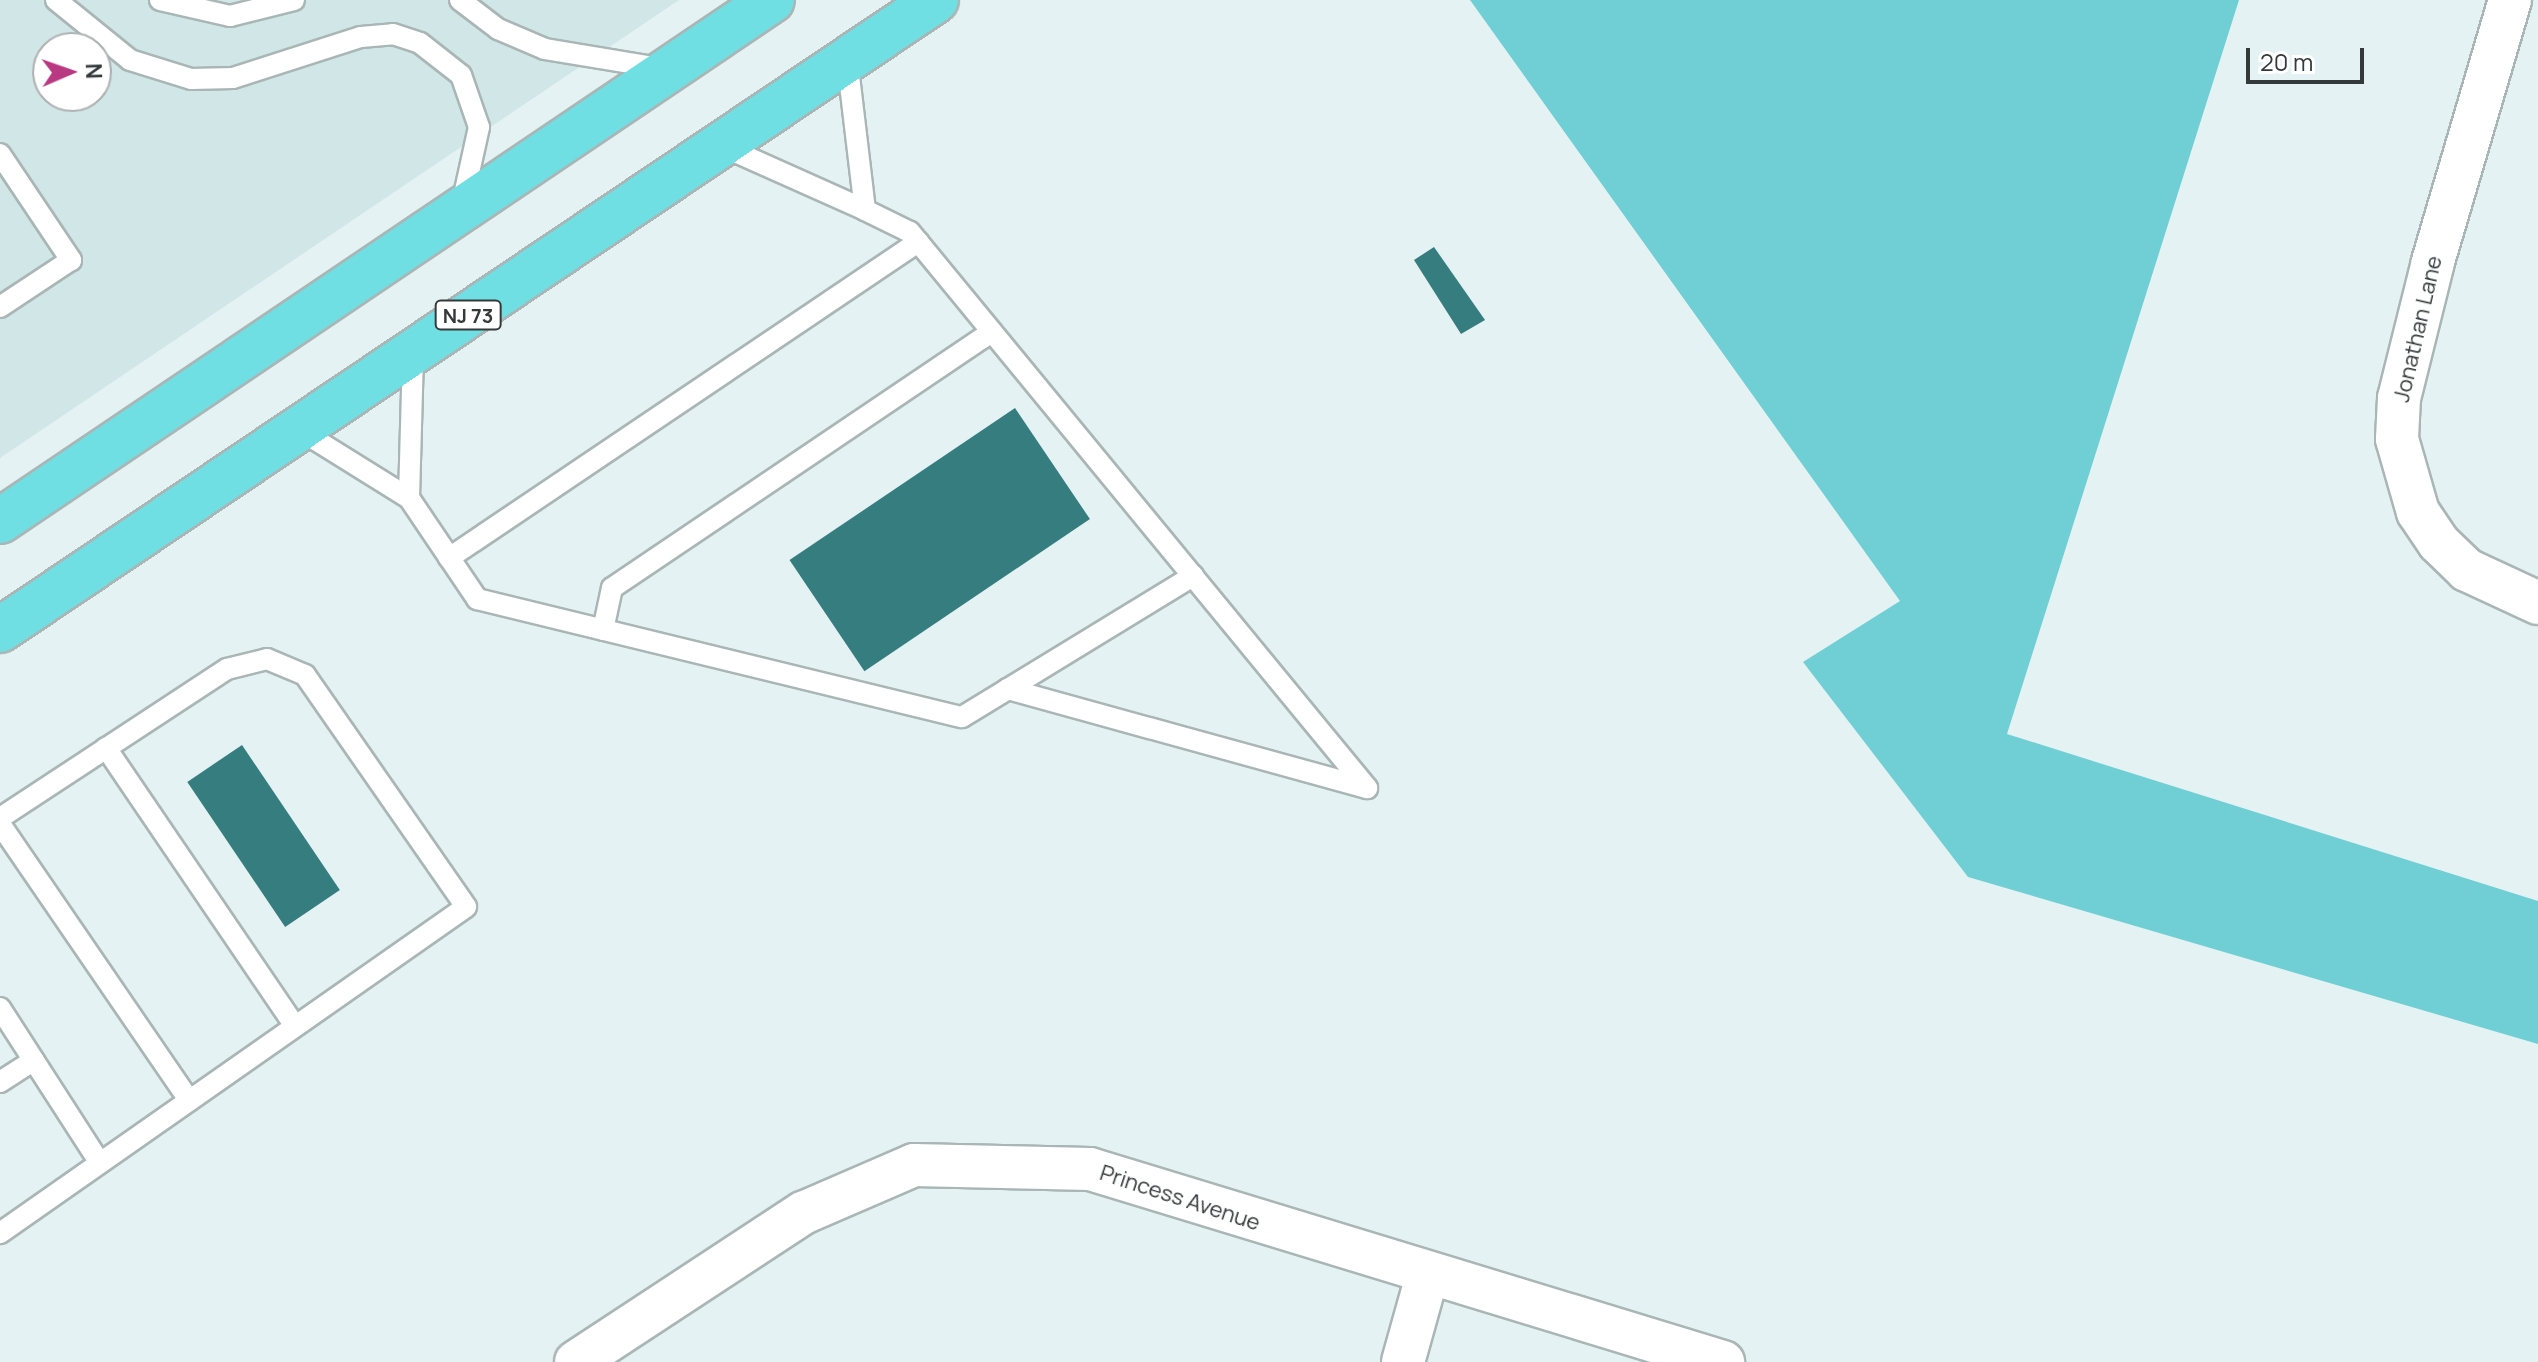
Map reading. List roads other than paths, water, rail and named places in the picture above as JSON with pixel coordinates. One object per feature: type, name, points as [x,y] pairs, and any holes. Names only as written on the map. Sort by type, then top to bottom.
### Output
[{"type":"highway","points":[[0,521],[772,0]]},
{"type":"highway","name":"NJ 73","points":[[0,630],[936,0]]},
{"type":"street","name":"Jonathan Lane","points":[[2510,0],[2409,355],[2397,439],[2418,512],[2439,543],[2467,570],[2538,603]]},
{"type":"street","name":"Princess Avenue","points":[[576,1362],[803,1213],[914,1165],[1090,1169],[1427,1276],[1723,1362]]},
{"type":"street","points":[[1403,1362],[1427,1276]]},
{"type":"lane","points":[[56,0],[130,60],[191,79],[233,78],[361,37],[393,34],[420,43],[461,75],[479,127],[461,207]]},
{"type":"lane","points":[[160,0],[230,16],[294,0]]},
{"type":"lane","points":[[460,0],[498,29],[545,49],[668,69]]},
{"type":"lane","points":[[847,59],[865,210]]},
{"type":"lane","points":[[720,145],[865,210],[918,242],[1367,788],[1007,689]]},
{"type":"lane","points":[[0,307],[71,260],[3,166]]},
{"type":"lane","points":[[449,558],[918,242]]},
{"type":"lane","points":[[603,630],[612,588],[992,332]]},
{"type":"lane","points":[[409,498],[413,352]]},
{"type":"lane","points":[[298,429],[409,498],[477,599],[962,717],[1193,576]]},
{"type":"lane","points":[[0,1233],[466,907],[305,675],[287,664],[246,661],[227,669],[0,821],[189,1100]]},
{"type":"lane","points":[[106,748],[295,1026]]},
{"type":"lane","points":[[0,1008],[100,1163]]},
{"type":"lane","points":[[0,1082],[34,1060]]}]
